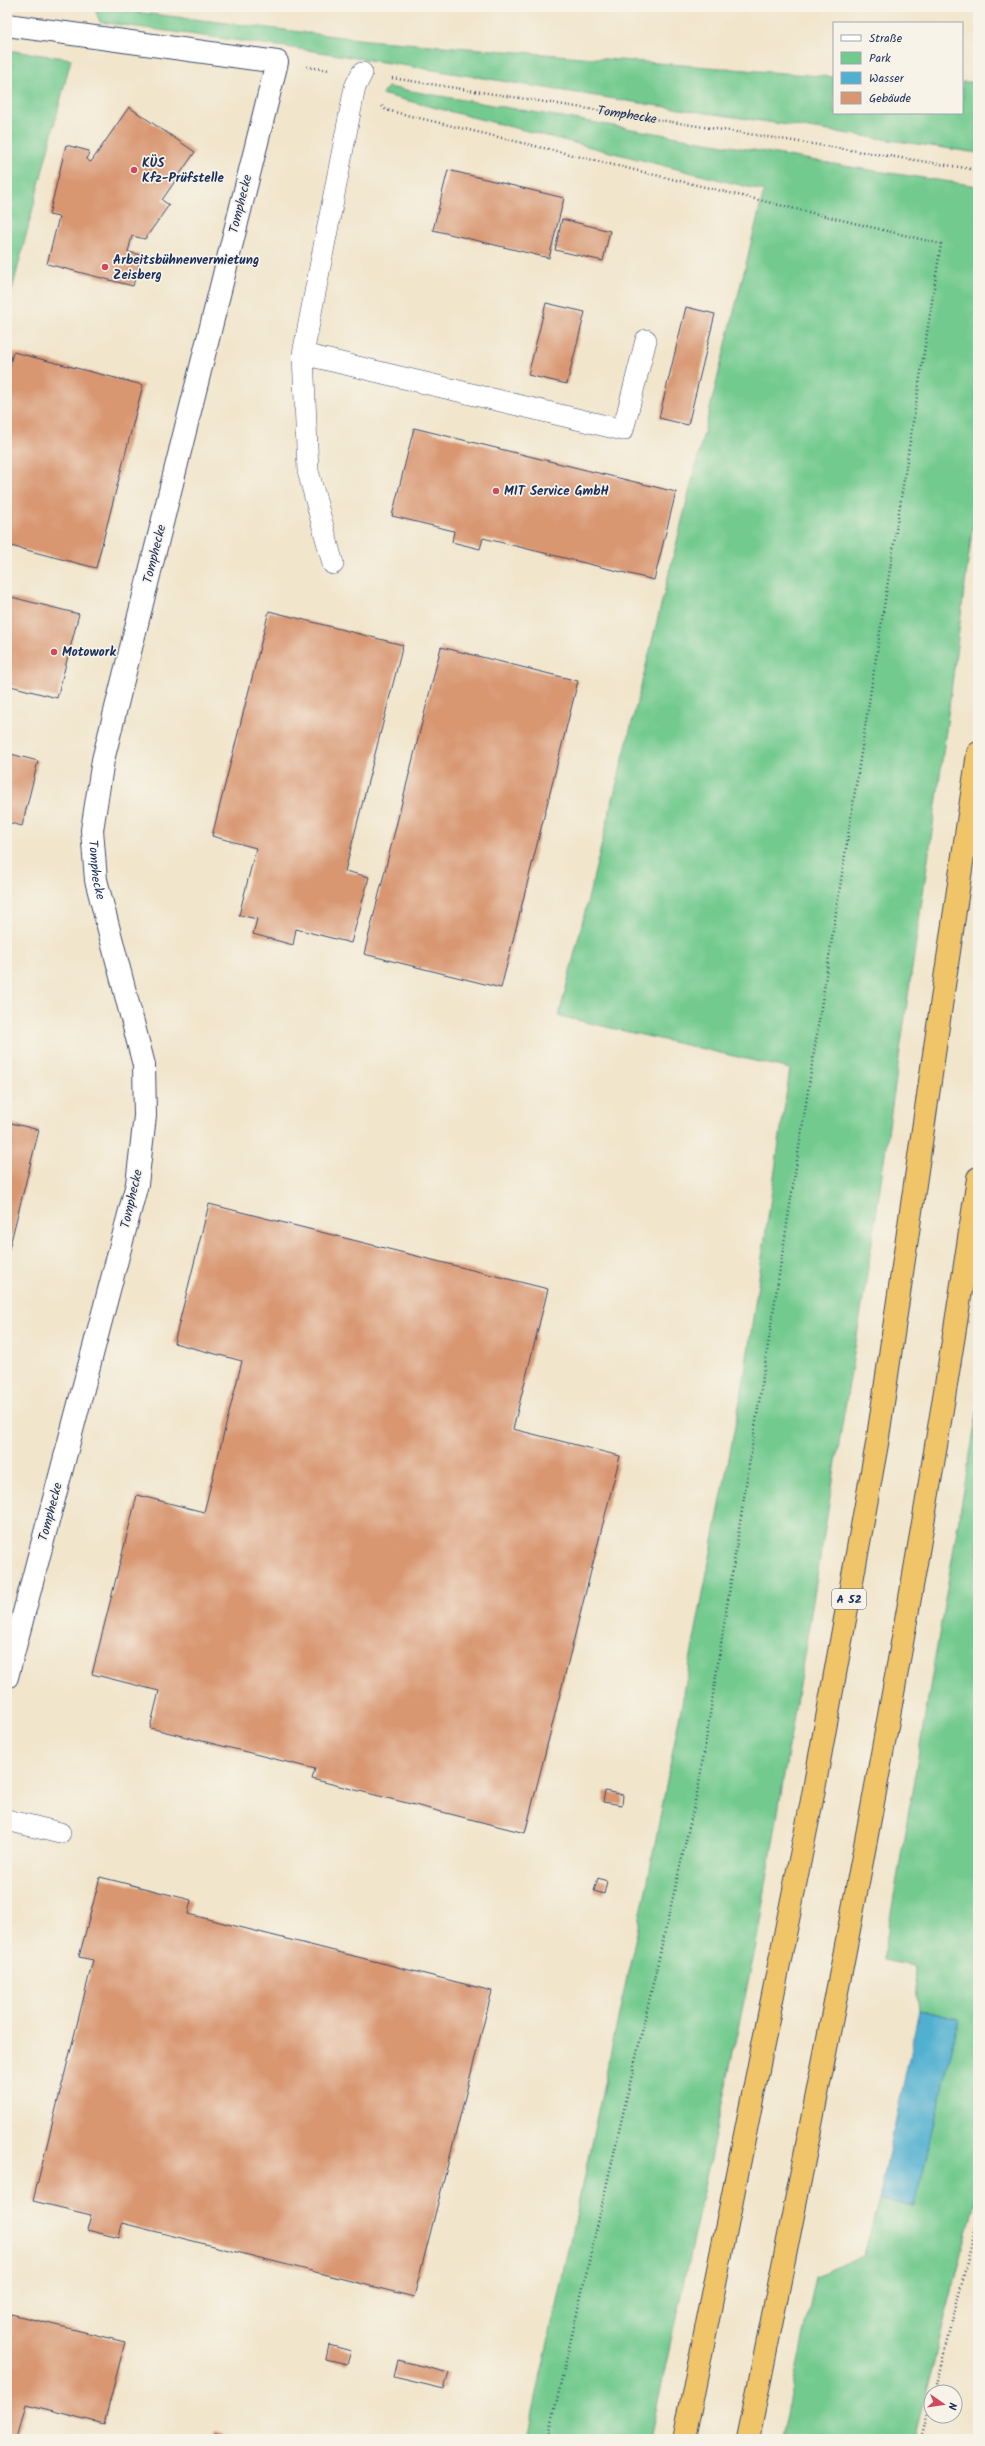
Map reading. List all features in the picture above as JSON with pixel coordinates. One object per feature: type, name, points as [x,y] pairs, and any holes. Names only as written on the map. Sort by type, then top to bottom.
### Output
[{"type":"highway","name":"A 52","points":[[684,2439],[812,1800],[877,1444],[978,753]]},
{"type":"highway","points":[[748,2439],[812,2126],[887,1732],[978,1178]]},
{"type":"street","points":[[7,25],[277,62]]},
{"type":"street","name":"Tomphecke","points":[[7,1677],[137,1184],[145,1116],[144,1065],[96,880],[92,830],[103,760],[277,62]]},
{"type":"lane","points":[[333,564],[308,471],[303,354],[358,80]]},
{"type":"lane","points":[[303,354],[623,430],[646,340]]},
{"type":"lane","points":[[7,1820],[60,1833]]},
{"type":"path","name":"Tomphecke","points":[[277,62],[327,70],[358,80],[978,170]]},
{"type":"path","points":[[327,70],[358,80],[386,110],[941,244],[699,1784],[548,2439]]},
{"type":"path","points":[[936,2384],[978,2219]]},
{"type":"path","points":[[922,2439],[926,2424]]},
{"type":"green space","points":[[94,7],[367,40],[833,77],[833,114],[963,114],[963,82],[974,82],[978,28],[978,153],[646,104],[307,50],[100,22]]},
{"type":"green space","points":[[7,50],[71,59],[7,310]]},
{"type":"green space","points":[[388,87],[863,169],[978,186],[978,485],[938,791],[869,1263],[756,1945],[650,2439],[527,2439],[647,1885],[743,1385],[790,1069],[559,1016],[764,191],[381,94]]},
{"type":"green space","points":[[978,1408],[978,2190],[928,2384],[923,2384],[923,2404],[914,2439],[782,2439],[816,2276],[864,2255],[879,2199],[914,2207],[959,2019],[919,2010],[913,1966],[883,1960]]},
{"type":"water","points":[[919,2010],[959,2019],[915,2207],[879,2199]]},
{"type":"building","points":[[129,107],[195,152],[162,200],[169,205],[145,239],[132,236],[128,252],[141,255],[133,286],[47,264],[59,217],[49,215],[66,145],[89,151],[87,160],[91,162]]},
{"type":"building","points":[[448,170],[564,198],[549,258],[433,230]]},
{"type":"building","points":[[562,219],[610,231],[603,261],[555,250]]},
{"type":"building","points":[[546,303],[585,312],[567,384],[528,375]]},
{"type":"building","points":[[686,307],[715,314],[688,425],[659,418]]},
{"type":"building","points":[[13,352],[143,385],[96,568],[7,545],[7,377]]},
{"type":"building","points":[[414,428],[676,492],[654,580],[483,538],[480,549],[452,542],[454,531],[392,516]]},
{"type":"building","points":[[7,596],[79,614],[57,698],[7,685]]},
{"type":"building","points":[[269,611],[403,645],[345,871],[369,877],[351,943],[296,929],[293,945],[253,934],[257,919],[239,915],[256,848],[212,836]]},
{"type":"building","points":[[441,647],[578,681],[501,988],[364,954]]},
{"type":"building","points":[[7,753],[38,761],[22,826],[7,822]]},
{"type":"building","points":[[7,1122],[39,1130],[8,1253],[7,1253]]},
{"type":"building","points":[[209,1204],[548,1289],[513,1429],[620,1456],[525,1833],[312,1779],[315,1769],[150,1728],[159,1691],[92,1674],[137,1495],[204,1512],[242,1361],[174,1343]]},
{"type":"building","points":[[605,1791],[623,1795],[622,1805],[603,1802]]},
{"type":"building","points":[[100,1877],[191,1900],[188,1914],[492,1991],[414,2297],[122,2223],[119,2238],[87,2230],[91,2215],[33,2201],[93,1960],[79,1957]]},
{"type":"building","points":[[598,1878],[607,1881],[604,1894],[594,1891]]},
{"type":"building","points":[[7,2313],[125,2342],[104,2424],[26,2404],[17,2439],[7,2439]]},
{"type":"building","points":[[329,2345],[351,2351],[347,2364],[326,2359]]},
{"type":"building","points":[[398,2360],[449,2373],[444,2389],[394,2377]]},
{"type":"building","points":[[215,2432],[240,2438],[240,2439],[213,2439]]},
{"type":"place","name":"KÜS Kfz-Prüfstelle","points":[[134,170]]},
{"type":"place","name":"Arbeitsbühnenvermietung Zeisberg","points":[[105,267]]},
{"type":"place","name":"MIT Service GmbH","points":[[496,491]]},
{"type":"place","name":"Motowork","points":[[54,652]]}]
